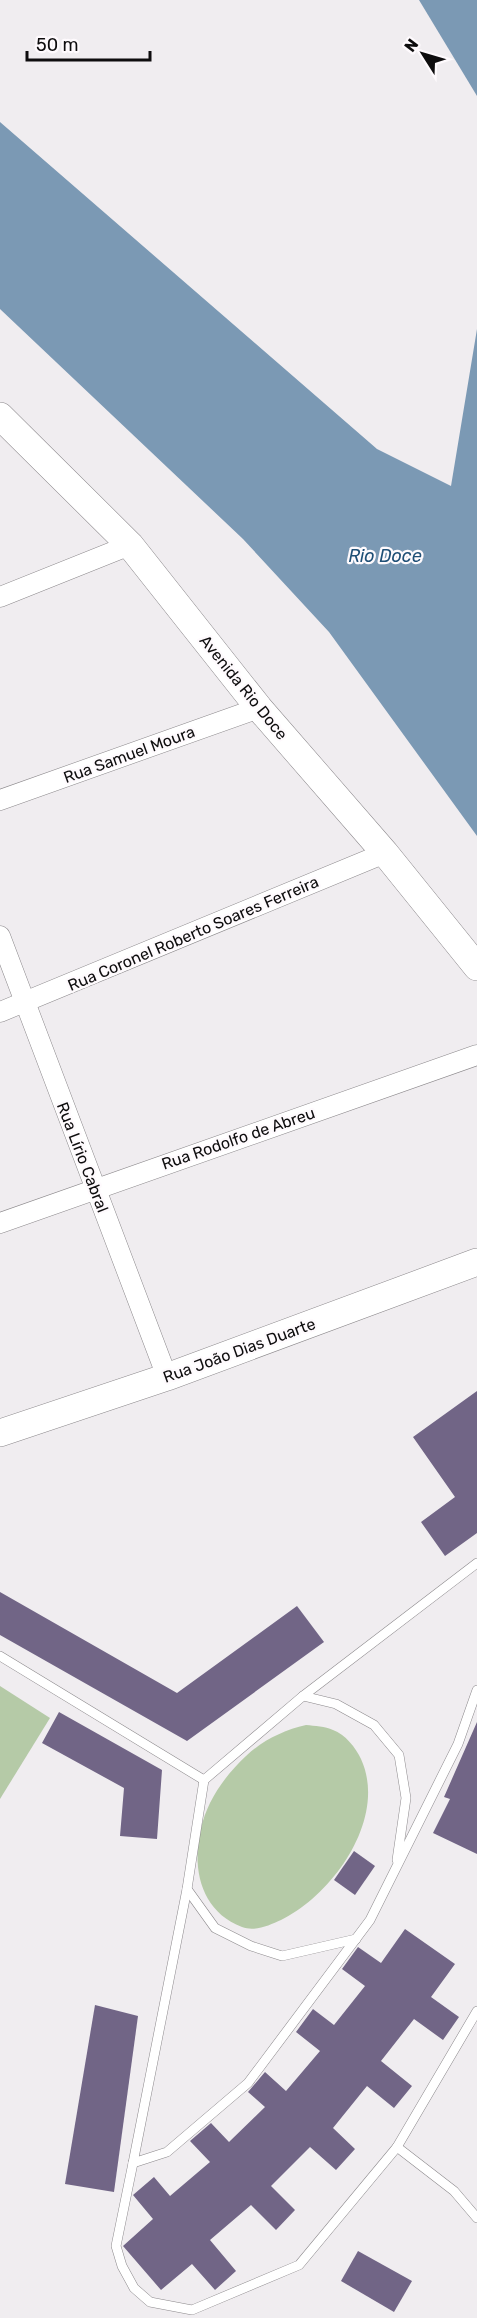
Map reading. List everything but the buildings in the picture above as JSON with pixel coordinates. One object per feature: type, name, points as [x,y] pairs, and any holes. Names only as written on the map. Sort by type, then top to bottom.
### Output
[{"type":"street","name":"Avenida Rio Doce","points":[[0,416],[130,545],[259,708],[385,853],[477,967]]},
{"type":"street","points":[[0,597],[130,545]]},
{"type":"street","name":"Rua Samuel Moura","points":[[0,800],[259,708]]},
{"type":"street","name":"Rua Coronel Roberto Soares Ferreira","points":[[0,1012],[385,853]]},
{"type":"street","name":"Rua Lírio Cabral","points":[[0,936],[167,1377]]},
{"type":"street","name":"Rua Rodolfo de Abreu","points":[[0,1223],[477,1055]]},
{"type":"street","name":"Rua João Dias Duarte","points":[[0,1433],[167,1377],[477,1262]]},
{"type":"lane","points":[[477,1563],[303,1696],[204,1780],[187,1889],[116,2246],[122,2266],[134,2288],[150,2302],[192,2310],[300,2265],[397,2147],[477,2011]]},
{"type":"lane","points":[[0,1656],[204,1780]]},
{"type":"lane","points":[[133,2163],[167,2152],[248,2083],[370,1920],[458,1744],[477,1690]]},
{"type":"lane","points":[[303,1696],[336,1704],[374,1725],[399,1755],[406,1798],[396,1868]]},
{"type":"lane","points":[[187,1889],[215,1928],[251,1946],[282,1956],[356,1939]]},
{"type":"lane","points":[[397,2147],[454,2191],[477,2218]]},
{"type":"green space","points":[[0,1686],[50,1718],[0,1799]]},
{"type":"green space","points":[[306,1725],[337,1732],[350,1742],[359,1755],[367,1782],[367,1806],[361,1829],[351,1852],[319,1893],[281,1920],[252,1929],[242,1927],[225,1918],[213,1906],[204,1891],[197,1856],[203,1820],[217,1790],[246,1756],[274,1736]]},
{"type":"water","points":[[419,0],[477,0],[477,96]]},
{"type":"water","name":"Rio Doce","points":[[0,122],[377,449],[451,486],[477,329],[477,836],[329,632],[243,539],[0,309]]}]
